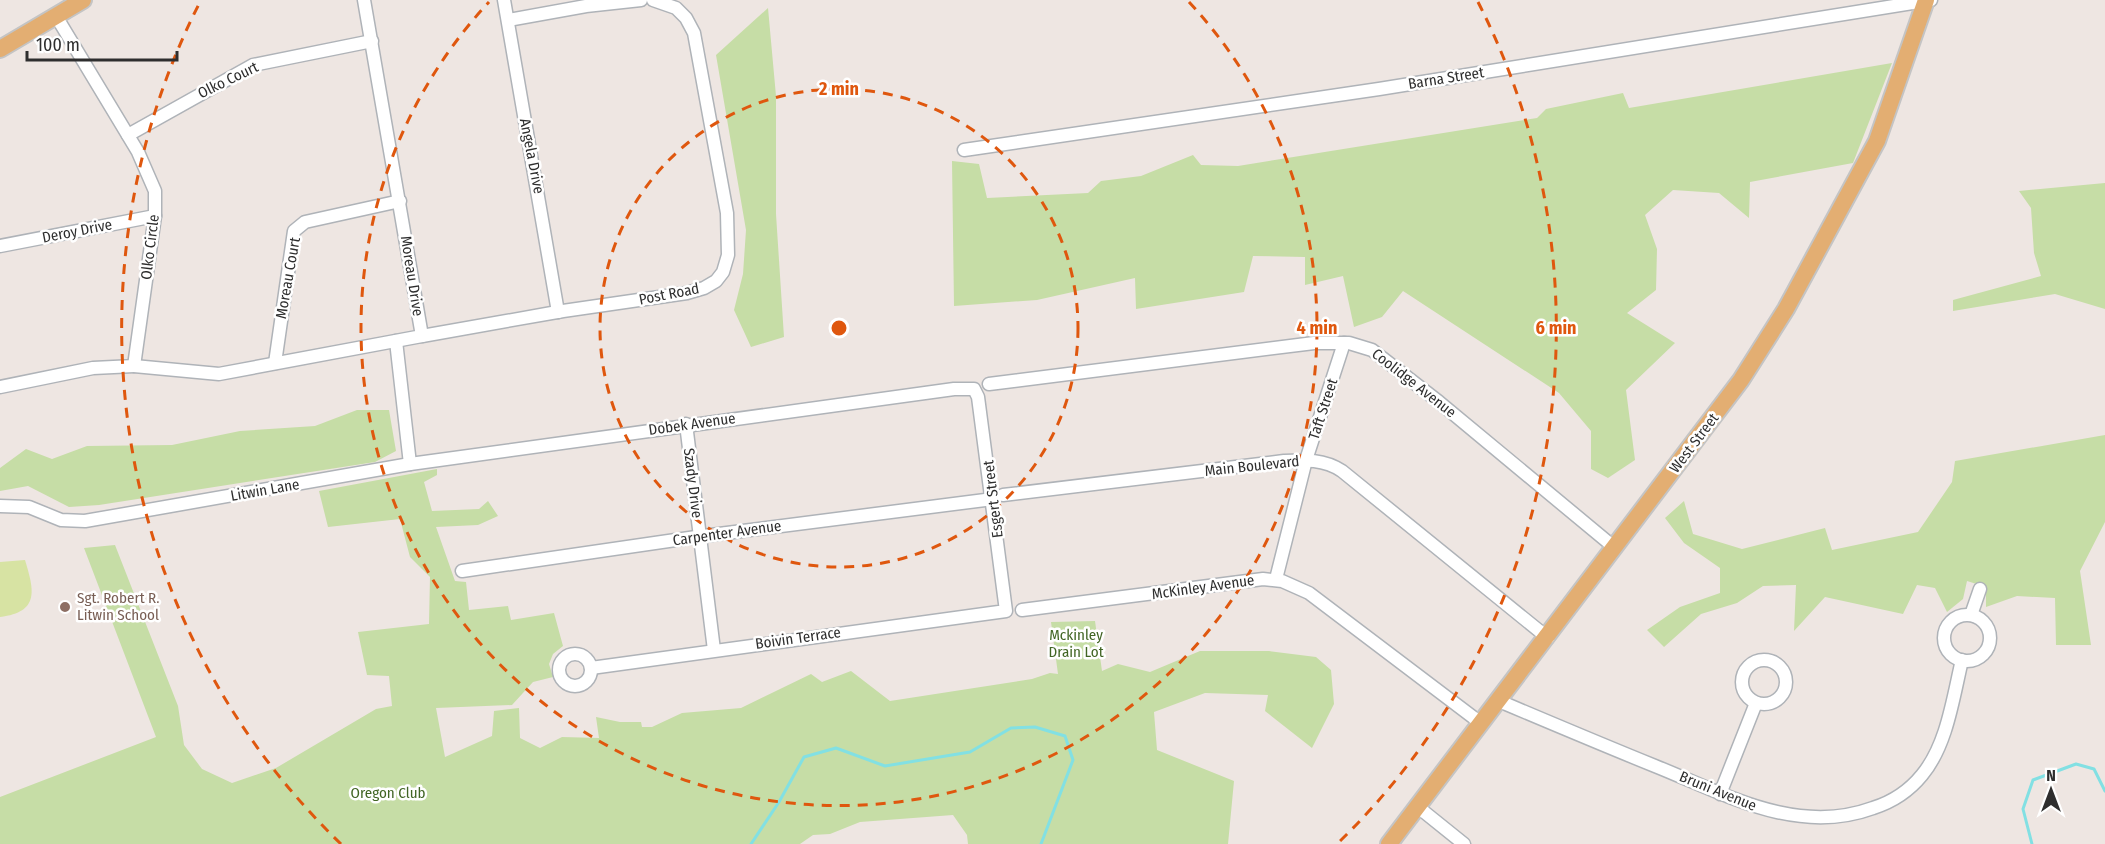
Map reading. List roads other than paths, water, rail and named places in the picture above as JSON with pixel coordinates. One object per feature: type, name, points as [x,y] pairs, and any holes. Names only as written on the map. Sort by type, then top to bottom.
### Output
[{"type":"main road","points":[[0,49],[83,0]]},
{"type":"main road","name":"West Street","points":[[1389,844],[1548,638],[1741,380],[1786,309],[1877,141],[1928,0]]},
{"type":"street","name":"Moreau Drive","points":[[134,366],[219,374],[422,336],[364,0]]},
{"type":"street","name":"Angela Drive","points":[[504,0],[558,312]]},
{"type":"street","points":[[508,20],[586,6],[641,0]]},
{"type":"street","name":"Post Road","points":[[422,336],[699,290],[716,281],[725,267],[728,255],[727,213],[694,33],[686,18],[676,8],[652,0]]},
{"type":"street","name":"Barna Street","points":[[964,150],[1367,91],[1928,0]]},
{"type":"street","name":"Olko Circle","points":[[56,16],[138,152],[154,191],[155,216],[134,366]]},
{"type":"street","name":"Olko Court","points":[[128,135],[253,65],[372,41]]},
{"type":"street","name":"Moreau Court","points":[[275,363],[294,231],[305,222],[400,201]]},
{"type":"street","name":"Deroy Drive","points":[[0,246],[155,216]]},
{"type":"street","points":[[396,341],[410,464]]},
{"type":"street","name":"Coolidge Avenue","points":[[989,384],[1314,344],[1344,343],[1372,350],[1439,402],[1615,548]]},
{"type":"street","name":"Taft Street","points":[[1276,579],[1306,460],[1344,343]]},
{"type":"street","points":[[0,387],[93,368],[134,366]]},
{"type":"street","name":"Dobek Avenue","points":[[410,464],[686,424],[954,389],[974,389]]},
{"type":"street","name":"Esgert Street","points":[[974,389],[978,397],[998,497],[1006,611]]},
{"type":"street","name":"Szady Drive","points":[[686,424],[714,650]]},
{"type":"street","name":"Main Boulevard","points":[[998,497],[1306,460],[1328,463],[1342,471],[1548,638]]},
{"type":"street","name":"Litwin Lane","points":[[0,506],[35,508],[67,521],[89,521],[410,464]]},
{"type":"street","name":"Carpenter Avenue","points":[[462,571],[699,536],[998,497]]},
{"type":"street","name":"McKinley Avenue","points":[[1022,610],[1244,580],[1276,579],[1309,593],[1482,724]]},
{"type":"street","points":[[1971,615],[1980,590]]},
{"type":"street","name":"Boivin Terrace","points":[[591,668],[1006,611]]},
{"type":"street","points":[[1971,615],[1986,625],[1990,642],[1979,657],[1962,660],[1949,652],[1945,643],[1945,633],[1949,624],[1956,617],[1971,615]]},
{"type":"street","name":"Bruni Avenue","points":[[1499,701],[1720,794],[1768,810],[1815,818],[1857,814],[1897,797],[1921,777],[1935,753],[1962,660]]},
{"type":"street","points":[[1720,794],[1756,703]]},
{"type":"street","points":[[1418,807],[1464,844]]},
{"type":"waterway","points":[[751,844],[779,802],[804,757],[836,748],[885,766],[970,752],[1011,728],[1035,727],[1065,736],[1073,760],[1041,844]]},
{"type":"waterway","points":[[2032,844],[2023,809],[2033,780],[2076,764],[2094,769],[2105,791]]},
{"type":"place","name":"Sgt. Robert R. Litwin School","points":[[65,607]]},
{"type":"park label","name":"Mckinley Drain Lot","points":[[1076,644]]},
{"type":"park label","name":"Oregon Club","points":[[388,793]]}]
